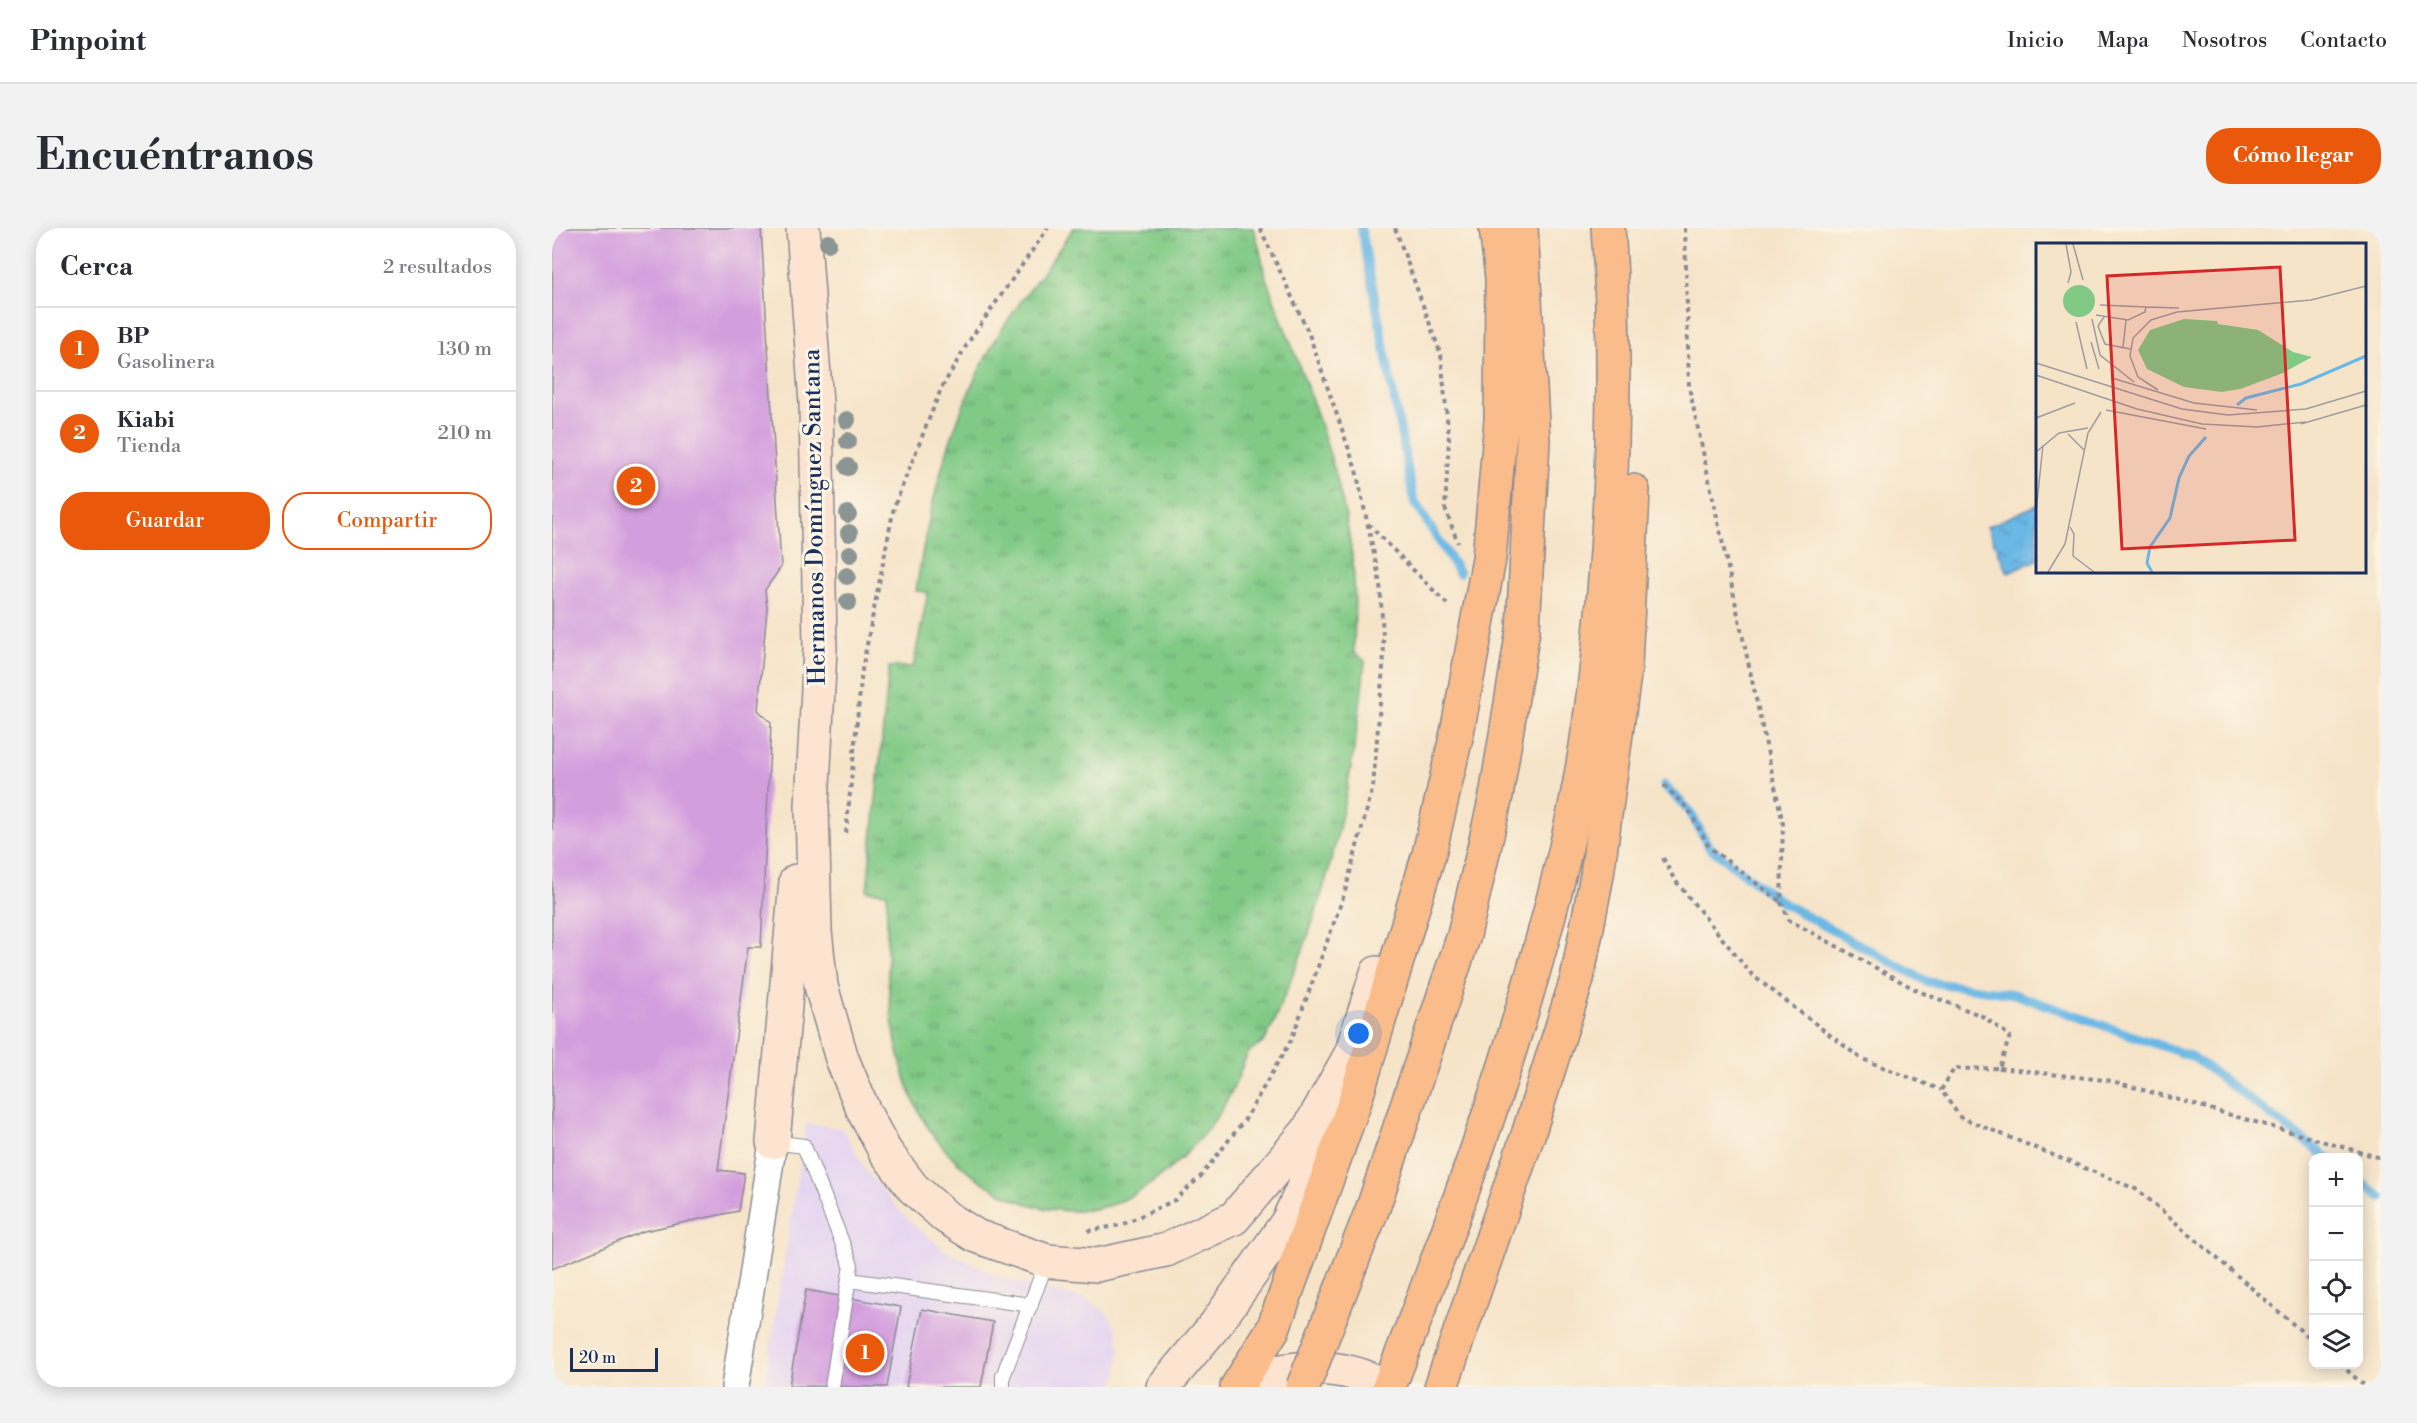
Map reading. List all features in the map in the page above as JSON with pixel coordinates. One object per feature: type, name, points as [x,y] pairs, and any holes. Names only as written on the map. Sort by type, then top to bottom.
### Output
[{"type":"highway","points":[[1237,1387],[1273,1329],[1353,1104],[1429,854],[1457,733],[1490,559],[1501,420],[1502,278],[1496,228]]},
{"type":"highway","points":[[1303,1387],[1374,1205],[1464,935],[1496,796],[1522,630],[1533,440],[1521,228]]},
{"type":"highway","points":[[1387,1387],[1449,1234],[1541,946],[1574,809],[1601,643],[1614,438],[1613,292],[1608,228]]},
{"type":"highway","points":[[1442,1387],[1448,1362],[1528,1135],[1577,979],[1598,875],[1625,667],[1635,452],[1634,259],[1627,228]]},
{"type":"main road","name":"Hermanos Domínguez Santana","points":[[803,228],[816,403],[820,649],[812,806]]},
{"type":"main road","points":[[773,1142],[797,871],[812,806]]},
{"type":"main road","points":[[812,806],[815,931],[821,987],[842,1059],[864,1112],[885,1151],[913,1188],[946,1216],[976,1236],[1047,1261],[1097,1265],[1166,1250],[1234,1218],[1307,1132],[1351,1054]]},
{"type":"main road","points":[[1163,1387],[1216,1324],[1288,1221],[1321,1148],[1390,935],[1429,854]]},
{"type":"main road","points":[[1242,1387],[1280,1371],[1328,1368],[1375,1380],[1387,1387]]},
{"type":"street","points":[[735,1387],[773,1142]]},
{"type":"lane","points":[[773,1142],[804,1146],[851,1265],[832,1387]]},
{"type":"lane","points":[[1003,1387],[1003,1376],[1047,1261]]},
{"type":"lane","points":[[849,1280],[1031,1305]]},
{"type":"path","points":[[846,835],[862,670],[894,507],[941,389],[981,323],[1048,228]]},
{"type":"path","points":[[1080,1232],[1121,1225],[1175,1200],[1201,1176],[1246,1118],[1292,1038],[1344,895],[1372,787],[1384,655],[1380,582],[1356,470],[1309,334],[1260,228]]},
{"type":"path","points":[[1395,228],[1441,355],[1449,439],[1445,508],[1458,543],[1458,553]]},
{"type":"path","points":[[1685,228],[1689,387],[1783,824],[1781,902],[1789,920],[1918,991],[1982,1016],[2010,1036],[1999,1068]]},
{"type":"path","points":[[1367,524],[1454,610]]},
{"type":"path","points":[[1664,785],[1689,810],[1709,847],[1781,902]]},
{"type":"path","points":[[1663,858],[1674,879],[1752,975],[1860,1058],[1941,1090],[1960,1117],[2139,1190],[2309,1339]]},
{"type":"path","points":[[1941,1090],[1954,1069],[1999,1068],[2112,1081],[2381,1158]]},
{"type":"path","points":[[2345,1369],[2366,1387]]},
{"type":"shaded area","points":[[806,1124],[842,1128],[867,1172],[905,1217],[944,1250],[1004,1279],[1084,1299],[1105,1311],[1115,1327],[1120,1345],[1118,1373],[1112,1387],[767,1387],[765,1380]]},
{"type":"green space","points":[[1073,228],[1253,228],[1267,281],[1315,409],[1336,475],[1352,555],[1355,597],[1354,652],[1365,661],[1348,786],[1329,868],[1304,947],[1267,1036],[1263,1043],[1248,1054],[1231,1093],[1215,1119],[1188,1151],[1168,1170],[1146,1187],[1123,1200],[1092,1209],[1060,1210],[1028,1204],[998,1191],[970,1173],[946,1151],[926,1125],[903,1072],[892,1022],[887,945],[887,893],[867,891],[889,667],[913,667],[928,592],[916,591],[927,527],[943,464],[965,402],[993,344]]},
{"type":"water","points":[[2036,505],[2036,560],[2008,573],[1987,527]]},
{"type":"building","points":[[552,228],[761,228],[781,567],[765,590],[767,608],[758,710],[771,723],[761,947],[748,947],[718,1170],[744,1173],[738,1211],[644,1231],[552,1269]]},
{"type":"building","points":[[806,1290],[901,1307],[887,1387],[789,1386]]},
{"type":"building","points":[[922,1309],[993,1322],[981,1387],[906,1387]]},
{"type":"waterway","points":[[1361,228],[1414,501],[1459,573]]},
{"type":"waterway","points":[[1664,785],[1689,810],[1709,847],[1781,902],[1928,982],[2014,994],[2193,1057],[2321,1153]]},
{"type":"waterway","points":[[2363,1184],[2381,1197]]},
{"type":"place","name":"Kiabi","points":[[636,486]]},
{"type":"place","name":"BP","points":[[865,1353]]}]
